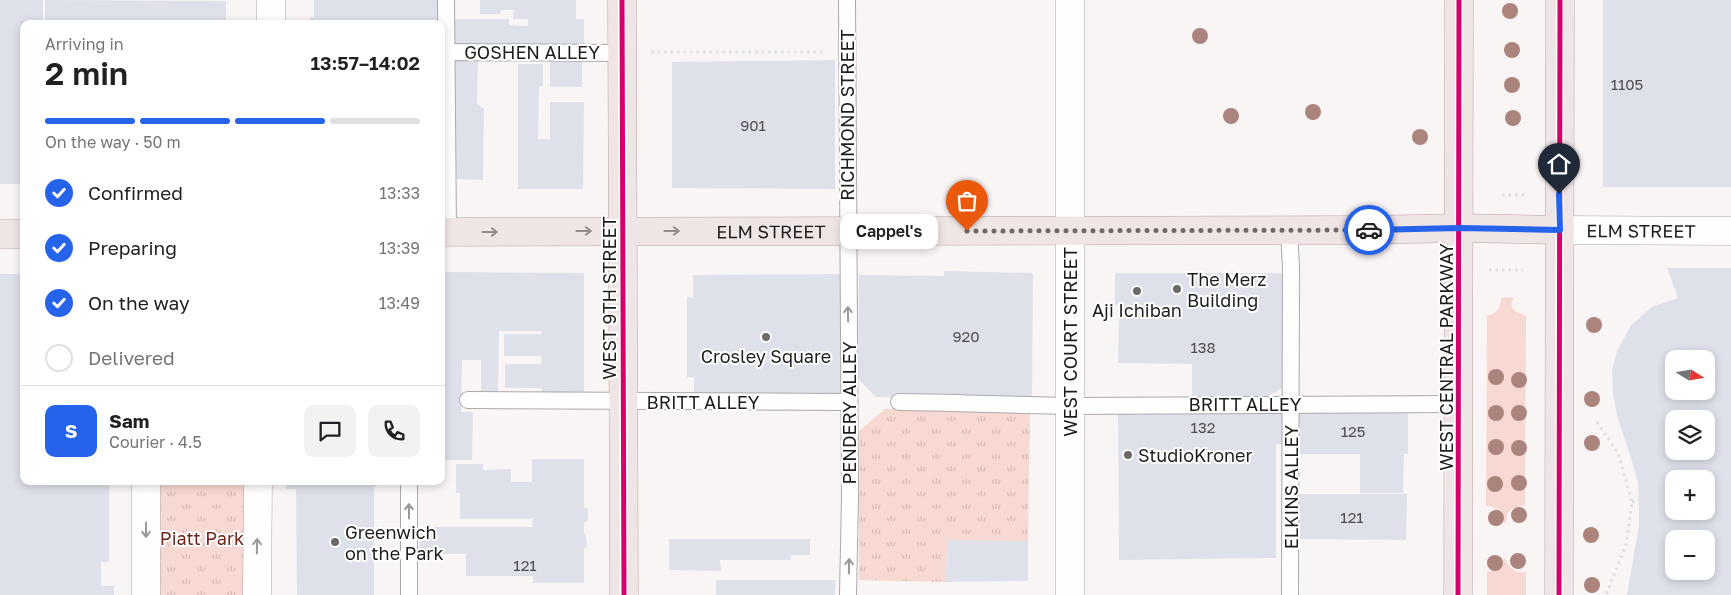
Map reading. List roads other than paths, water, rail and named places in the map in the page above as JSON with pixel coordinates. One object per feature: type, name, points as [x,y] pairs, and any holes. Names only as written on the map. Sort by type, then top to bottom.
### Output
[{"type":"main road","name":"WEST 9TH STREET","points":[[622,0],[624,595]]},
{"type":"main road","name":"WEST CENTRAL PARKWAY","points":[[1458,595],[1459,0]]},
{"type":"main road","points":[[1559,595],[1560,0]]},
{"type":"main road","name":"ELM STREET","points":[[445,232],[1460,228],[1560,230]]},
{"type":"main road","points":[[0,234],[20,234]]},
{"type":"street","points":[[271,0],[271,20]]},
{"type":"street","name":"WEST COURT STREET","points":[[1070,0],[1070,595]]},
{"type":"street","name":"ELM STREET","points":[[1560,230],[1731,231]]},
{"type":"street","points":[[146,485],[146,595]]},
{"type":"street","points":[[257,595],[258,485]]},
{"type":"lane","points":[[445,26],[446,0]]},
{"type":"lane","name":"RICHMOND STREET","points":[[847,0],[847,230]]},
{"type":"lane","name":"GOSHEN ALLEY","points":[[445,52],[623,53]]},
{"type":"lane","name":"PENDERY ALLEY","points":[[847,230],[849,402],[848,595]]},
{"type":"lane","name":"ELKINS ALLEY","points":[[1289,230],[1291,268],[1290,595]]},
{"type":"lane","name":"BRITT ALLEY","points":[[468,400],[849,402]]},
{"type":"lane","name":"BRITT ALLEY","points":[[899,402],[1070,406],[1459,404]]},
{"type":"lane","points":[[408,485],[409,595]]},
{"type":"place","name":"Cappel's","points":[[967,231]]},
{"type":"place","name":"The Merz Building","points":[[1177,289]]},
{"type":"place","name":"Aji Ichiban","points":[[1137,291]]},
{"type":"place","name":"Crosley Square","points":[[766,337]]},
{"type":"place","name":"StudioKroner","points":[[1128,455]]},
{"type":"place","name":"Greenwich on the Park","points":[[335,542]]},
{"type":"park label","name":"Piatt Park","points":[[202,538]]}]
